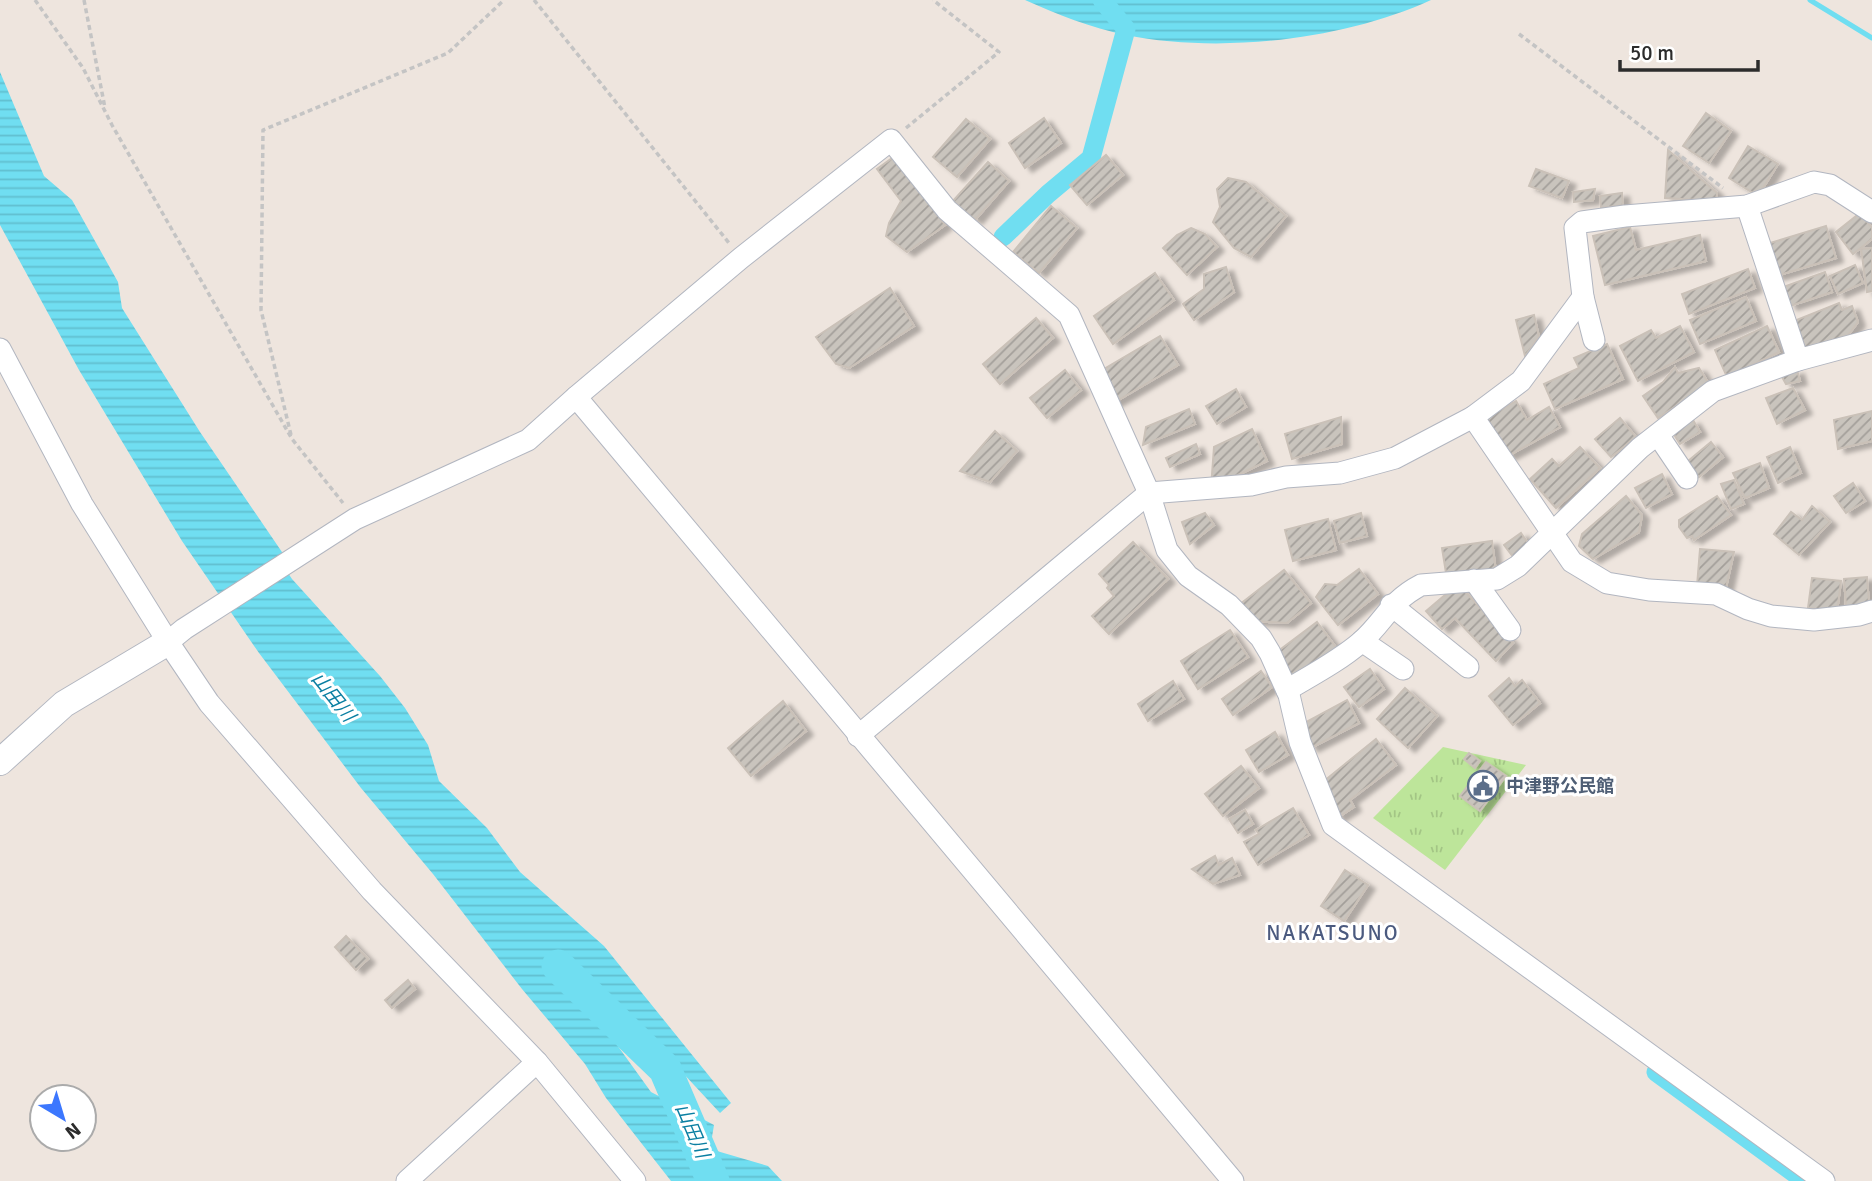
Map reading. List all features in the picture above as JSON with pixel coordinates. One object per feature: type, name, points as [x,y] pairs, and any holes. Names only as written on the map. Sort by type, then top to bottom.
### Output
[{"type":"street","points":[[0,762],[64,704],[176,636],[355,519],[528,440],[741,258],[891,140],[947,210],[1069,315],[1149,493],[1167,550],[1176,565],[1229,605],[1261,638],[1287,690],[1300,742],[1333,825],[1824,1181]]},
{"type":"street","points":[[1594,340],[1583,297],[1574,228],[1582,222],[1746,206],[1814,181],[1830,185],[1872,212]]},
{"type":"street","points":[[1746,206],[1798,360]]},
{"type":"street","points":[[858,736],[1149,493],[1251,485],[1286,477],[1340,473],[1395,458],[1473,417],[1521,381],[1583,297]]},
{"type":"street","points":[[1287,690],[1334,662],[1362,641],[1391,605],[1420,585],[1497,579],[1518,566],[1640,448],[1713,391],[1798,360],[1872,340]]},
{"type":"street","points":[[0,349],[82,504],[176,636],[209,703],[363,881],[537,1062],[635,1181]]},
{"type":"street","points":[[576,397],[1233,1181]]},
{"type":"street","points":[[1473,417],[1572,562],[1607,583],[1649,590],[1716,594],[1771,616],[1814,620],[1872,611]]},
{"type":"street","points":[[1658,435],[1686,478]]},
{"type":"street","points":[[1474,580],[1510,630]]},
{"type":"street","points":[[1391,605],[1468,667]]},
{"type":"street","points":[[1362,641],[1403,669]]},
{"type":"street","points":[[407,1181],[537,1062]]},
{"type":"path","points":[[35,0],[83,68],[106,114],[292,439],[355,519]]},
{"type":"path","points":[[84,0],[106,114]]},
{"type":"path","points":[[292,439],[261,310],[263,130],[448,53],[504,0]]},
{"type":"path","points":[[534,0],[741,258]]},
{"type":"path","points":[[891,140],[999,52],[933,0]]},
{"type":"path","points":[[1519,34],[1746,206]]},
{"type":"green space","points":[[1443,747],[1526,765],[1445,870],[1373,818]]},
{"type":"water","points":[[1025,0],[1431,0],[1397,14],[1321,34],[1241,43],[1201,43],[1163,41],[1113,32]]},
{"type":"water","points":[[0,72],[44,176],[72,200],[118,282],[122,308],[200,432],[284,555],[278,558],[292,579],[380,676],[405,708],[428,745],[439,781],[487,828],[520,872],[604,946],[731,1103],[720,1113],[681,1071],[605,1002],[591,997],[612,1038],[651,1092],[714,1125],[710,1149],[768,1166],[782,1181],[671,1181],[606,1098],[585,1064],[361,788],[259,653],[182,541],[79,370],[0,225]]},
{"type":"building","points":[[1706,113],[1731,131],[1709,163],[1683,146]]},
{"type":"building","points":[[1044,118],[1061,143],[1025,168],[1009,143]]},
{"type":"building","points":[[966,119],[990,139],[957,177],[933,157]]},
{"type":"building","points":[[1748,146],[1778,164],[1758,196],[1729,178]]},
{"type":"building","points":[[1668,150],[1717,193],[1716,201],[1665,198]]},
{"type":"building","points":[[1106,155],[1123,175],[1087,205],[1070,185]]},
{"type":"building","points":[[895,156],[945,225],[907,252],[886,236],[889,223],[901,201],[877,169]]},
{"type":"building","points":[[988,162],[1009,181],[975,220],[953,201]]},
{"type":"building","points":[[1536,169],[1569,181],[1562,198],[1529,186]]},
{"type":"building","points":[[1228,178],[1246,182],[1286,216],[1251,257],[1234,248],[1213,222],[1220,207],[1217,189]]},
{"type":"building","points":[[1595,189],[1593,200],[1574,202],[1573,192]]},
{"type":"building","points":[[1622,193],[1623,205],[1601,208],[1600,196]]},
{"type":"building","points":[[1051,206],[1077,228],[1039,273],[1013,252]]},
{"type":"building","points":[[1860,213],[1872,228],[1872,239],[1853,254],[1836,232]]},
{"type":"building","points":[[1826,226],[1836,258],[1776,276],[1767,244]]},
{"type":"building","points":[[1630,227],[1636,250],[1700,235],[1706,261],[1605,285],[1593,236]]},
{"type":"building","points":[[1191,228],[1205,234],[1217,247],[1187,275],[1163,248],[1177,235]]},
{"type":"building","points":[[1872,248],[1872,291],[1867,292],[1861,249]]},
{"type":"building","points":[[1855,265],[1863,283],[1838,294],[1830,276]]},
{"type":"building","points":[[1226,267],[1234,292],[1194,320],[1183,304],[1204,289],[1204,274]]},
{"type":"building","points":[[1748,269],[1755,288],[1689,314],[1682,294]]},
{"type":"building","points":[[1825,272],[1832,292],[1790,306],[1783,287]]},
{"type":"building","points":[[1155,273],[1174,300],[1113,344],[1094,316]]},
{"type":"building","points":[[890,288],[914,326],[849,368],[836,364],[816,337]]},
{"type":"building","points":[[1746,297],[1756,321],[1700,344],[1690,320]]},
{"type":"building","points":[[1839,303],[1842,310],[1852,306],[1858,322],[1846,338],[1807,354],[1794,321]]},
{"type":"building","points":[[1534,315],[1539,337],[1525,356],[1516,320]]},
{"type":"building","points":[[1036,318],[1053,338],[1000,384],[983,364]]},
{"type":"building","points":[[1680,326],[1694,352],[1638,381],[1620,346],[1651,330],[1656,338]]},
{"type":"building","points":[[1767,326],[1779,352],[1727,377],[1715,350]]},
{"type":"building","points":[[1160,336],[1178,365],[1110,405],[1104,369]]},
{"type":"building","points":[[1607,344],[1623,379],[1555,409],[1544,384],[1579,368],[1574,358]]},
{"type":"building","points":[[1675,367],[1678,373],[1699,368],[1709,384],[1658,418],[1643,396],[1663,382]]},
{"type":"building","points":[[1065,370],[1081,390],[1047,418],[1030,398]]},
{"type":"building","points":[[1797,370],[1800,381],[1786,384],[1781,375]]},
{"type":"building","points":[[1793,388],[1805,410],[1777,424],[1766,398]]},
{"type":"building","points":[[1236,389],[1246,407],[1217,424],[1206,406]]},
{"type":"building","points":[[1516,401],[1527,420],[1549,407],[1560,427],[1508,456],[1486,418]]},
{"type":"building","points":[[1189,409],[1195,424],[1143,445],[1146,427]]},
{"type":"building","points":[[1872,411],[1872,441],[1838,449],[1834,420]]},
{"type":"building","points":[[1341,417],[1342,444],[1292,459],[1285,434]]},
{"type":"building","points":[[1620,418],[1636,437],[1611,457],[1595,439]]},
{"type":"building","points":[[1693,420],[1700,432],[1680,444],[1673,433]]},
{"type":"building","points":[[1252,429],[1267,461],[1211,488],[1214,447]]},
{"type":"building","points":[[995,431],[1017,451],[990,482],[960,471]]},
{"type":"building","points":[[1711,442],[1723,457],[1699,477],[1687,462]]},
{"type":"building","points":[[1196,444],[1200,454],[1170,467],[1166,458]]},
{"type":"building","points":[[1580,447],[1600,468],[1556,508],[1530,479],[1552,459],[1559,466]]},
{"type":"building","points":[[1790,447],[1801,473],[1778,483],[1767,457]]},
{"type":"building","points":[[1760,463],[1769,488],[1745,498],[1733,473]]},
{"type":"building","points":[[1662,474],[1672,494],[1646,508],[1635,488]]},
{"type":"building","points":[[1734,480],[1744,504],[1731,509],[1721,484]]},
{"type":"building","points":[[1853,483],[1865,501],[1846,513],[1834,496]]},
{"type":"building","points":[[1626,496],[1642,515],[1639,532],[1593,559],[1579,546],[1582,534]]},
{"type":"building","points":[[1717,496],[1731,515],[1694,540],[1692,536],[1687,538],[1679,527],[1679,520]]},
{"type":"building","points":[[1812,506],[1830,522],[1799,555],[1774,534],[1791,512],[1802,520]]},
{"type":"building","points":[[1205,513],[1214,525],[1190,544],[1182,522]]},
{"type":"building","points":[[1361,513],[1367,536],[1340,543],[1334,521]]},
{"type":"building","points":[[1328,519],[1336,550],[1293,561],[1285,530]]},
{"type":"building","points":[[1521,533],[1530,546],[1514,558],[1504,545]]},
{"type":"building","points":[[1492,541],[1496,572],[1447,579],[1442,548]]},
{"type":"building","points":[[1133,542],[1168,579],[1109,634],[1092,616],[1114,596],[1099,574]]},
{"type":"building","points":[[1700,549],[1734,552],[1726,588],[1697,586]]},
{"type":"building","points":[[1359,569],[1378,594],[1338,625],[1316,597],[1325,584],[1337,585]]},
{"type":"building","points":[[1284,570],[1311,603],[1287,623],[1251,621],[1239,605]]},
{"type":"building","points":[[1867,577],[1869,604],[1846,606],[1844,579]]},
{"type":"building","points":[[1812,578],[1841,581],[1837,612],[1808,608]]},
{"type":"building","points":[[1458,584],[1513,643],[1496,661],[1455,618],[1442,629],[1426,611]]},
{"type":"building","points":[[1317,622],[1338,650],[1294,683],[1273,655]]},
{"type":"building","points":[[1230,630],[1248,657],[1198,689],[1181,661]]},
{"type":"building","points":[[1370,669],[1384,689],[1359,707],[1344,687]]},
{"type":"building","points":[[1261,671],[1272,687],[1233,715],[1222,699]]},
{"type":"building","points":[[1509,678],[1515,686],[1522,680],[1540,703],[1513,725],[1489,696]]},
{"type":"building","points":[[1173,681],[1184,699],[1148,721],[1138,704]]},
{"type":"building","points":[[1405,688],[1437,716],[1408,748],[1377,719]]},
{"type":"building","points":[[1347,700],[1359,723],[1311,748],[1299,726]]},
{"type":"building","points":[[783,701],[806,731],[751,776],[728,748]]},
{"type":"building","points":[[1275,732],[1288,755],[1259,772],[1246,750]]},
{"type":"building","points":[[1376,739],[1396,765],[1350,800],[1354,807],[1337,818],[1324,781]]},
{"type":"building","points":[[1469,753],[1480,761],[1475,768],[1464,759]]},
{"type":"building","name":"中津野公民館","points":[[1486,762],[1506,776],[1480,811],[1460,796]]},
{"type":"building","points":[[1241,766],[1259,788],[1223,816],[1205,794]]},
{"type":"building","points":[[1293,808],[1309,835],[1258,865],[1244,842],[1259,834],[1256,830]]},
{"type":"building","points":[[1245,810],[1253,824],[1238,833],[1229,819]]},
{"type":"building","points":[[1215,856],[1219,865],[1232,858],[1240,875],[1213,884],[1192,869]]},
{"type":"building","points":[[1345,870],[1368,885],[1344,921],[1321,906]]},
{"type":"building","points":[[346,936],[368,959],[356,970],[335,947]]},
{"type":"building","points":[[408,980],[415,989],[392,1008],[385,1000]]},
{"type":"waterway","points":[[1003,237],[1091,158],[1126,29],[1102,0]]},
{"type":"waterway","points":[[1810,0],[1872,38]]},
{"type":"waterway","name":"山田川","points":[[558,966],[665,1069],[713,1181]]},
{"type":"waterway","points":[[1656,1072],[1805,1181]]},
{"type":"place","name":"中津野公民館","points":[[1483,786]]},
{"type":"district","name":"NAKATSUNO","points":[[1333,933]]}]
